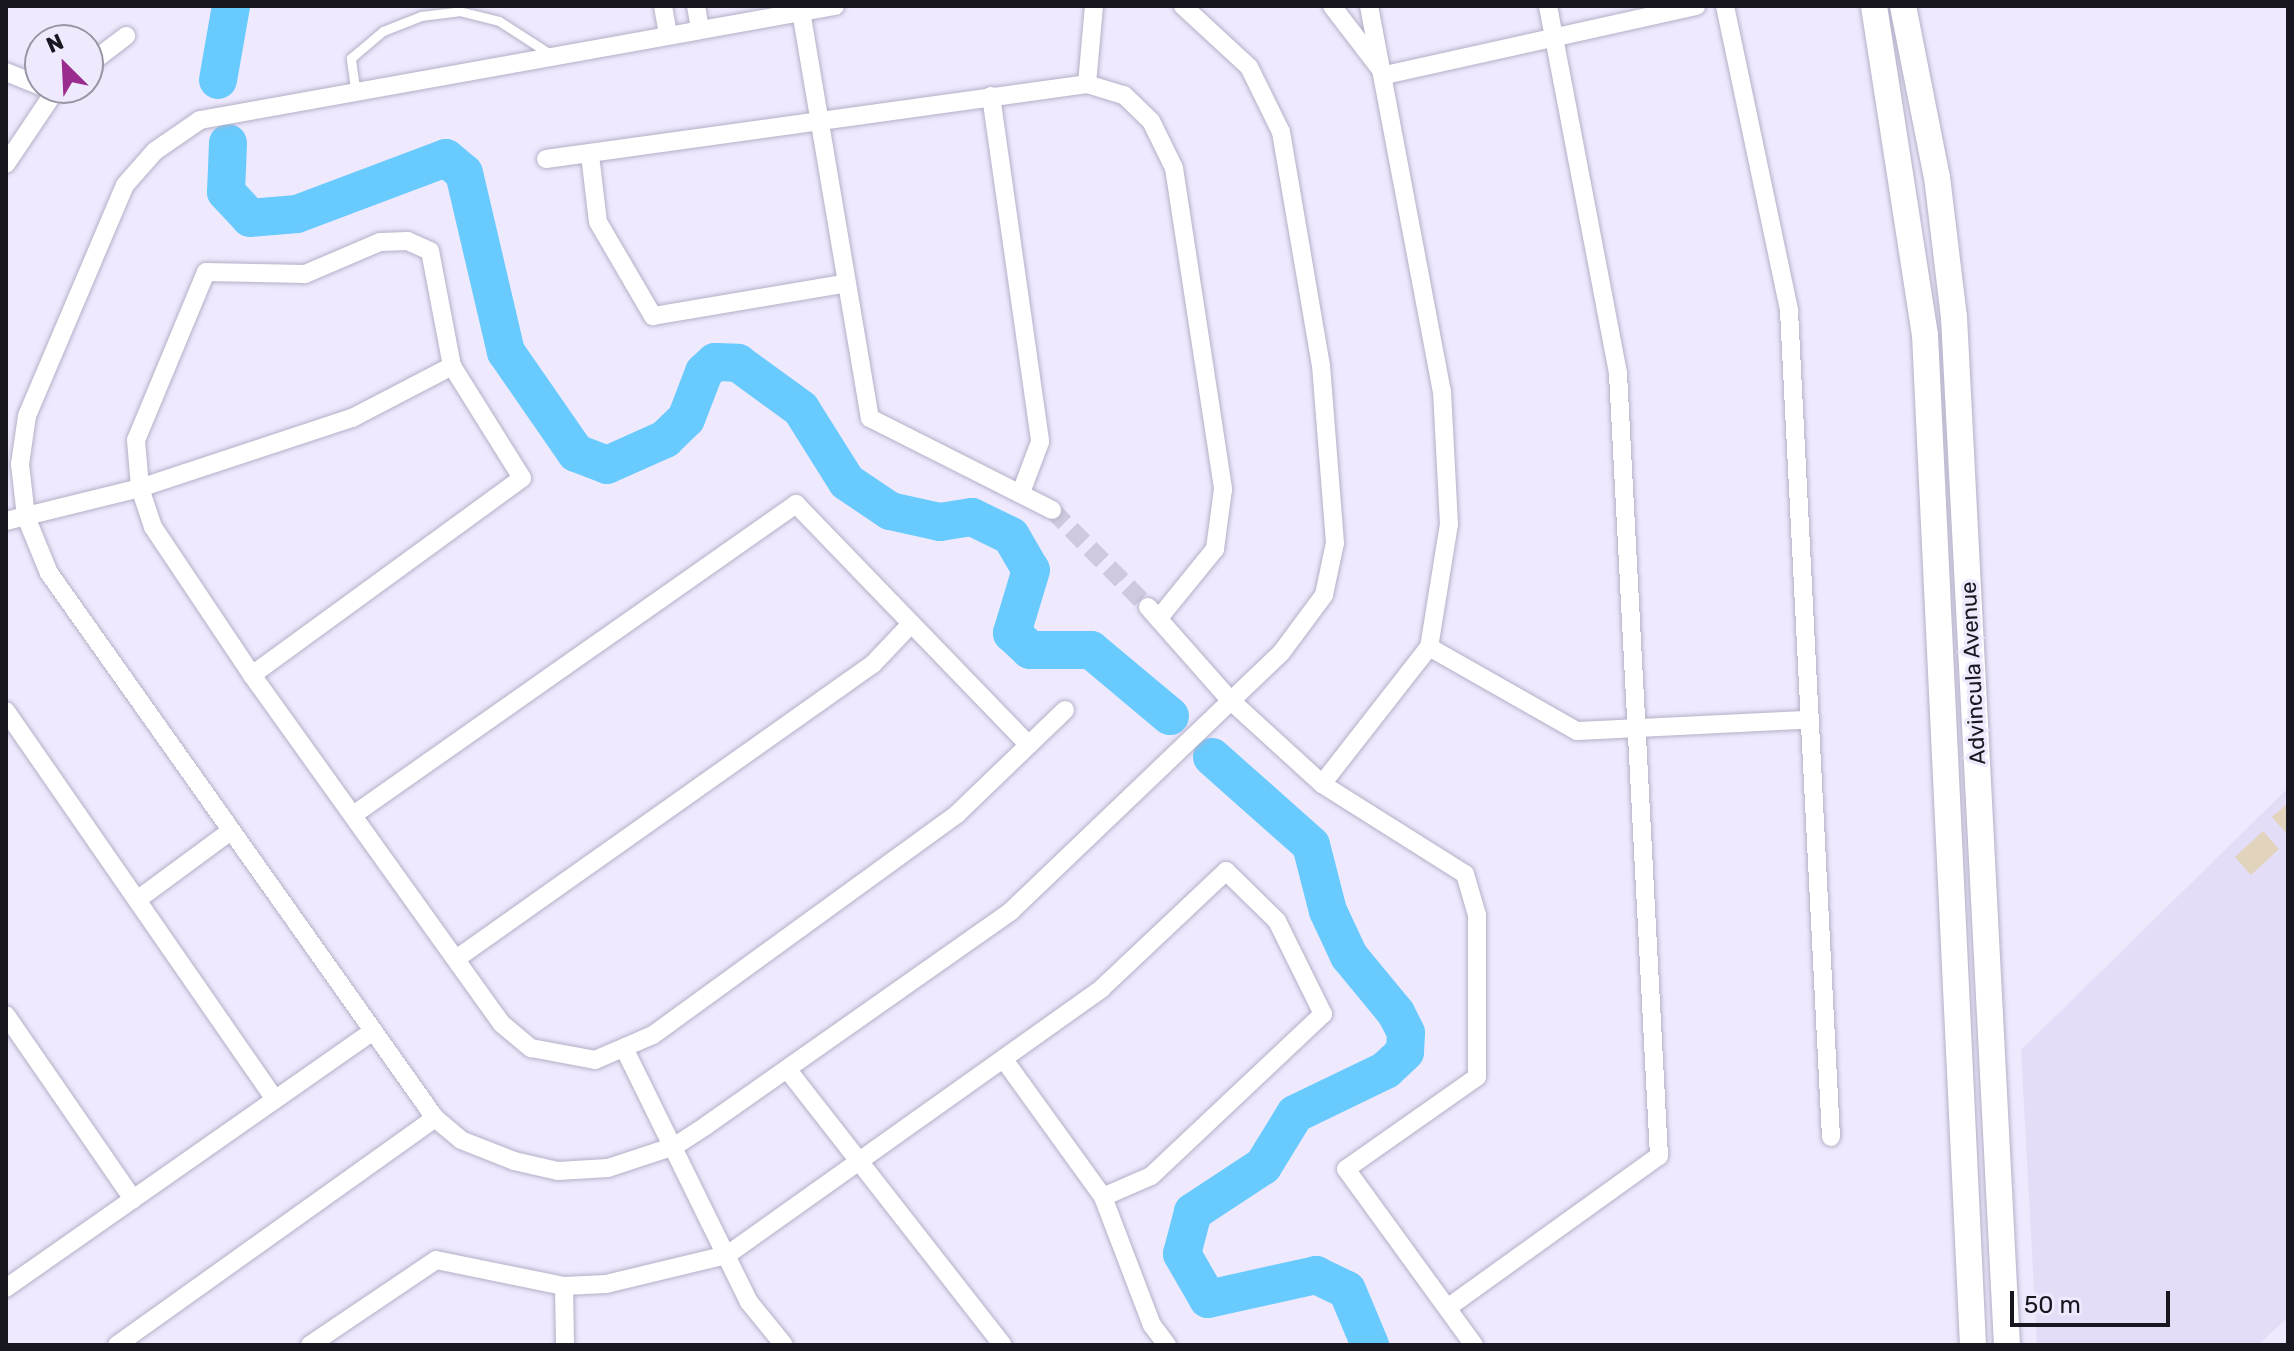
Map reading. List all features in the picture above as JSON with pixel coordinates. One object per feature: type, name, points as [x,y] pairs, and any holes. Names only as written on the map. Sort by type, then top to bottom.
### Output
[{"type":"main road","name":"Advincula Avenue","points":[[1874,6],[1925,335],[1973,1345]]},
{"type":"main road","name":"Advincula Avenue","points":[[1903,6],[1937,177],[1954,317],[2007,1345]]},
{"type":"main road","points":[[1959,1035],[1990,1033]]},
{"type":"street","points":[[663,6],[668,34]]},
{"type":"street","points":[[696,6],[700,28]]},
{"type":"street","points":[[835,6],[355,88],[200,120],[155,151],[125,185],[27,416],[20,464],[26,517],[49,573],[228,833],[370,1033],[435,1118],[461,1140],[558,1171],[608,1168],[675,1146],[1011,911],[1229,699],[1281,653],[1324,595],[1335,543],[1321,366],[1281,132],[1249,67],[1183,6]]},
{"type":"street","points":[[1087,84],[1094,6]]},
{"type":"street","points":[[1332,6],[1385,75]]},
{"type":"street","points":[[1322,784],[1429,647],[1449,524],[1442,391],[1385,75],[1369,6]]},
{"type":"street","points":[[1450,1306],[1659,1156],[1634,725],[1618,373],[1557,37],[1548,6]]},
{"type":"street","points":[[1385,75],[1696,6]]},
{"type":"street","points":[[1725,6],[1789,311],[1806,720],[1831,1137]]},
{"type":"street","points":[[801,11],[843,284],[870,418],[1022,490],[1052,510]]},
{"type":"street","points":[[104,53],[126,36]]},
{"type":"street","points":[[546,159],[818,124],[1087,84],[1124,95],[1151,121],[1174,168],[1211,390],[1223,489],[1215,549],[1153,613],[1229,699],[1322,784],[1465,874],[1477,915],[1477,1077],[1346,1169],[1450,1306],[1474,1345]]},
{"type":"street","points":[[991,96],[1040,442],[1022,490]]},
{"type":"street","points":[[6,164],[40,104]]},
{"type":"street","points":[[590,155],[598,222],[653,316],[843,284]]},
{"type":"street","points":[[252,675],[522,478],[452,366],[439,272],[430,251],[408,241],[380,242],[305,274],[206,272],[136,440],[140,488],[153,527],[252,675],[356,813],[502,1024],[531,1048],[595,1060],[625,1050],[957,814],[1065,710]]},
{"type":"street","points":[[6,521],[140,488],[352,418],[452,366]]},
{"type":"street","points":[[356,813],[796,504],[908,627],[1028,744]]},
{"type":"street","points":[[456,959],[873,664],[908,627]]},
{"type":"street","points":[[1429,647],[1577,731],[1634,725],[1806,720]]},
{"type":"street","points":[[6,711],[275,1099]]},
{"type":"street","points":[[137,900],[228,833]]},
{"type":"street","points":[[323,1341],[436,1260],[564,1286],[606,1284],[727,1255],[1005,1061],[1101,989],[1226,871],[1277,921],[1323,1014],[1151,1176],[1103,1197]]},
{"type":"street","points":[[6,1015],[133,1199]]},
{"type":"street","points":[[6,1288],[370,1033]]},
{"type":"street","points":[[625,1050],[675,1146],[749,1302],[784,1345]]},
{"type":"street","points":[[1005,1061],[1103,1197],[1152,1325],[1167,1345]]},
{"type":"street","points":[[787,1069],[1003,1345]]},
{"type":"street","points":[[117,1345],[435,1118]]},
{"type":"street","points":[[564,1286],[565,1345]]},
{"type":"lane","points":[[355,88],[351,58],[383,31],[421,16],[459,11],[499,21],[550,54]]},
{"type":"shaded area","points":[[2288,788],[2288,1317],[2258,1345],[2037,1345],[2021,1050]]},
{"type":"building","points":[[2288,803],[2288,835],[2272,817]]},
{"type":"building","points":[[2263,831],[2279,849],[2251,875],[2235,857]]},
{"type":"waterway","points":[[218,80],[231,6]]},
{"type":"waterway","points":[[228,143],[226,192],[250,218],[297,214],[446,158],[464,173],[506,352],[576,453],[607,465],[665,439],[686,419],[704,372],[715,362],[738,363],[801,409],[847,482],[890,511],[940,522],[972,517],[1011,536],[1031,570],[1012,633],[1030,650],[1091,650],[1170,716]]},
{"type":"waterway","points":[[1212,757],[1311,845],[1328,911],[1349,956],[1396,1013],[1406,1033],[1405,1052],[1386,1070],[1295,1114],[1263,1166],[1193,1212],[1182,1254],[1208,1299],[1316,1275],[1347,1290],[1370,1345]]},
{"type":"tunnel","points":[[1052,510],[1148,607]]}]
